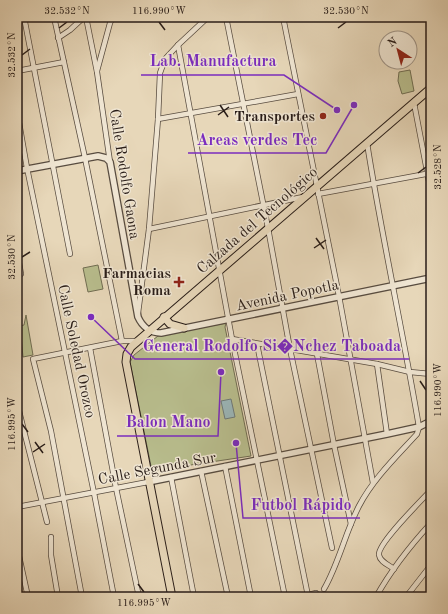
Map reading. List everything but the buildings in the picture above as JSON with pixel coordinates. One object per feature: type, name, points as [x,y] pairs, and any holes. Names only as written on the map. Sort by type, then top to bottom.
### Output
[{"type":"main road","name":"Calzada del Tecnológico","points":[[172,597],[148,482],[126,362],[127,354],[137,341],[164,317],[431,88]]},
{"type":"main road","points":[[164,317],[170,324],[184,328]]},
{"type":"street","points":[[24,17],[70,254]]},
{"type":"street","points":[[54,17],[85,158],[122,341]]},
{"type":"street","points":[[58,38],[85,17]]},
{"type":"street","name":"Calle Rodolfo Gaona","points":[[85,17],[97,72],[110,162],[138,317],[149,331]]},
{"type":"street","points":[[97,72],[110,23],[113,17]]},
{"type":"street","points":[[138,317],[150,229],[160,74],[165,59],[208,17]]},
{"type":"street","points":[[226,17],[264,205],[290,349],[332,548]]},
{"type":"street","points":[[283,17],[339,296],[374,483]]},
{"type":"street","points":[[178,45],[232,339],[285,597]]},
{"type":"street","points":[[17,71],[64,62]]},
{"type":"street","points":[[158,119],[298,94]]},
{"type":"street","points":[[414,103],[429,173],[431,192]]},
{"type":"street","name":"Calle Soledad Orozco","points":[[17,111],[27,168],[66,352],[114,597]]},
{"type":"street","points":[[324,589],[331,576],[359,507],[374,483],[416,434],[419,427],[367,143]]},
{"type":"street","points":[[17,171],[98,156],[106,158],[110,162]]},
{"type":"street","points":[[318,194],[429,173]]},
{"type":"street","points":[[150,229],[305,197]]},
{"type":"street","points":[[17,251],[21,274]]},
{"type":"street","name":"Avenida Popotla","points":[[149,331],[161,333],[431,278]]},
{"type":"street","points":[[232,339],[376,364],[410,372],[431,374]]},
{"type":"street","points":[[82,597],[51,432],[33,359],[122,341],[137,341]]},
{"type":"street","points":[[257,344],[308,596]]},
{"type":"street","points":[[90,348],[116,488],[139,597]]},
{"type":"street","points":[[317,354],[351,524]]},
{"type":"street","points":[[376,364],[387,434]]},
{"type":"street","points":[[17,403],[47,522]]},
{"type":"street","name":"Calle Segunda Sur","points":[[17,507],[387,434],[419,427],[431,421]]},
{"type":"street","points":[[225,466],[251,597]]},
{"type":"street","points":[[201,471],[228,597]]},
{"type":"street","points":[[171,477],[194,597]]},
{"type":"street","points":[[394,569],[382,561],[379,556],[379,551],[392,532],[431,490]]},
{"type":"street","points":[[376,597],[411,546],[431,523]]},
{"type":"street","points":[[51,537],[51,554],[58,597]]},
{"type":"street","points":[[17,547],[28,597]]},
{"type":"street","points":[[406,597],[431,565]]},
{"type":"street","points":[[301,597],[316,593]]},
{"type":"green space","points":[[410,70],[414,91],[402,94],[398,81],[399,72]]},
{"type":"green space","points":[[98,265],[103,289],[88,292],[83,268]]},
{"type":"green space","points":[[26,315],[33,355],[23,357],[20,326],[24,325]]},
{"type":"green space","points":[[226,323],[225,327],[251,456],[157,470],[151,466],[130,362],[134,355],[158,336]]},
{"type":"water","points":[[231,399],[235,417],[225,419],[221,401]]},
{"type":"place","name":"Areas verdes Tec","points":[[354,105]]},
{"type":"place","name":"Lab. Manufactura","points":[[337,110]]},
{"type":"place","name":"Transportes","points":[[323,116]]},
{"type":"place","name":"Farmacias Roma","points":[[179,282]]},
{"type":"place","name":"General Rodolfo Si�Nchez Taboada","points":[[91,317]]},
{"type":"place","name":"Balon Mano","points":[[221,372]]},
{"type":"place","name":"Futbol Rápido","points":[[236,443]]}]
